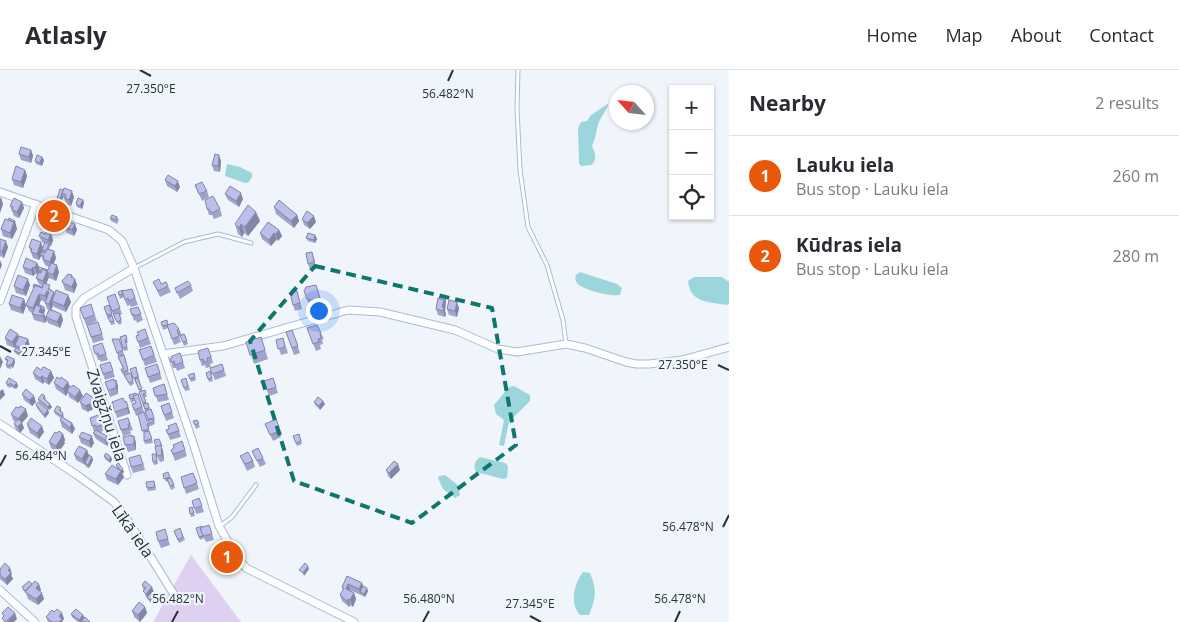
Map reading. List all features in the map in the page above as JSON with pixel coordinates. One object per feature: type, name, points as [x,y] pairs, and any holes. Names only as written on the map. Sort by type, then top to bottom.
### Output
[{"type":"street","points":[[0,192],[109,230],[122,241],[134,268],[219,526],[236,556],[246,568],[354,622]]},
{"type":"street","points":[[0,301],[36,204]]},
{"type":"street","name":"Zvaigžņu iela","points":[[127,475],[76,317],[76,308],[84,298],[134,268]]},
{"type":"street","points":[[163,354],[223,346],[348,310],[380,312],[455,330],[498,349],[517,352],[566,344],[585,348],[626,362],[649,364],[682,360],[729,347]]},
{"type":"street","name":"Līkā iela","points":[[0,424],[114,502],[127,519],[178,601]]},
{"type":"street","points":[[0,590],[35,622]]},
{"type":"lane","points":[[518,70],[517,108],[520,170],[528,227],[547,265],[563,320],[566,344]]},
{"type":"lane","points":[[134,268],[184,242],[218,234],[252,244]]},
{"type":"lane","points":[[219,526],[232,517],[256,485]]},
{"type":"highlighted area","points":[[315,266],[492,308],[516,445],[412,523],[294,481],[250,341]]},
{"type":"shaded area","points":[[191,555],[241,622],[153,622]]},
{"type":"water","points":[[609,103],[599,122],[592,146],[595,161],[591,165],[581,166],[579,163],[578,128],[581,122],[587,121],[591,115]]},
{"type":"water","points":[[227,164],[240,167],[252,173],[249,182],[245,183],[225,176]]},
{"type":"water","points":[[580,272],[617,284],[622,288],[620,295],[597,292],[580,286],[575,278]]},
{"type":"water","points":[[694,277],[722,277],[729,282],[729,303],[727,305],[714,303],[696,297],[692,294],[688,281]]},
{"type":"water","points":[[514,386],[530,395],[530,401],[509,422],[504,446],[499,445],[504,420],[496,414],[494,405],[509,387]]},
{"type":"water","points":[[480,457],[505,463],[508,466],[507,478],[503,479],[476,472],[475,464]]},
{"type":"water","points":[[445,475],[458,485],[460,495],[455,498],[443,489],[438,478]]},
{"type":"water","points":[[583,572],[590,573],[595,589],[589,615],[580,615],[574,599],[577,582]]},
{"type":"building","points":[[21,147],[31,150],[29,157],[19,154]]},
{"type":"building","points":[[215,154],[219,155],[218,166],[212,165]]},
{"type":"building","points":[[37,155],[42,157],[40,163],[35,161]]},
{"type":"building","points":[[16,166],[25,170],[21,182],[12,179]]},
{"type":"building","points":[[168,175],[178,181],[175,186],[165,180]]},
{"type":"building","points":[[202,182],[207,191],[199,194],[195,185]]},
{"type":"building","points":[[230,186],[241,193],[236,201],[225,194]]},
{"type":"building","points":[[64,188],[72,191],[69,200],[62,193]]},
{"type":"building","points":[[60,189],[63,190],[59,203],[56,202]]},
{"type":"building","points":[[213,196],[220,209],[212,213],[207,209],[205,200]]},
{"type":"building","points":[[14,198],[22,202],[17,212],[12,210],[13,207],[10,206]]},
{"type":"building","points":[[78,198],[83,200],[80,206],[76,204]]},
{"type":"building","points":[[279,200],[297,215],[291,221],[274,207]]},
{"type":"building","points":[[248,205],[256,212],[245,227],[241,224],[239,228],[235,224]]},
{"type":"building","points":[[307,211],[314,216],[307,223],[302,219]]},
{"type":"building","points":[[43,212],[52,215],[48,226],[39,223]]},
{"type":"building","points":[[112,215],[117,217],[116,220],[110,218]]},
{"type":"building","points":[[5,219],[14,222],[10,233],[1,229]]},
{"type":"building","points":[[67,221],[75,224],[72,230],[64,226]]},
{"type":"building","points":[[268,222],[279,230],[269,240],[260,233]]},
{"type":"building","points":[[41,232],[51,234],[48,240],[39,236]]},
{"type":"building","points":[[308,233],[315,235],[314,240],[306,238]]},
{"type":"building","points":[[0,239],[6,241],[2,252],[0,251]]},
{"type":"building","points":[[32,239],[41,242],[37,254],[31,252],[32,249],[29,247]]},
{"type":"building","points":[[45,242],[49,244],[46,251],[42,249]]},
{"type":"building","points":[[47,249],[54,251],[50,262],[43,259],[44,256],[40,254],[41,252],[45,253]]},
{"type":"building","points":[[312,252],[314,262],[308,264],[306,253]]},
{"type":"building","points":[[26,258],[37,263],[35,268],[33,267],[31,270],[23,267]]},
{"type":"building","points":[[51,263],[57,265],[53,275],[47,272]]},
{"type":"building","points":[[39,267],[48,270],[47,272],[42,269],[42,271],[38,270]]},
{"type":"building","points":[[42,269],[47,271],[43,281],[36,278]]},
{"type":"building","points":[[68,274],[72,275],[71,277],[75,279],[72,287],[62,281]]},
{"type":"building","points":[[18,275],[28,279],[23,290],[14,286]]},
{"type":"building","points":[[159,279],[161,284],[166,282],[168,286],[158,291],[153,282]]},
{"type":"building","points":[[188,281],[191,285],[177,293],[175,288]]},
{"type":"building","points":[[44,283],[50,285],[48,289],[54,292],[49,304],[45,303],[49,292],[47,291],[45,296],[39,294],[33,308],[26,305],[35,285],[42,288]]},
{"type":"building","points":[[316,285],[320,298],[307,299],[304,291],[306,287]]},
{"type":"building","points":[[132,289],[135,298],[129,301],[128,298],[125,300],[122,291]]},
{"type":"building","points":[[56,290],[68,295],[64,306],[52,301]]},
{"type":"building","points":[[297,291],[300,303],[293,305],[290,293]]},
{"type":"building","points":[[115,294],[120,308],[112,311],[107,297]]},
{"type":"building","points":[[12,295],[24,299],[20,308],[9,304]]},
{"type":"building","points":[[438,298],[444,300],[443,311],[436,309]]},
{"type":"building","points":[[449,300],[457,302],[455,311],[447,309]]},
{"type":"building","points":[[91,304],[94,315],[84,319],[80,308]]},
{"type":"building","points":[[36,305],[41,307],[39,312],[44,314],[43,316],[32,314]]},
{"type":"building","points":[[109,305],[112,314],[107,315],[104,307]]},
{"type":"building","points":[[138,307],[141,314],[132,315],[130,309]]},
{"type":"building","points":[[49,310],[61,314],[57,322],[46,317]]},
{"type":"building","points":[[119,313],[121,320],[117,322],[113,314]]},
{"type":"building","points":[[112,316],[114,321],[110,322],[108,317]]},
{"type":"building","points":[[167,320],[168,325],[162,326],[161,322]]},
{"type":"building","points":[[98,322],[102,334],[91,337],[87,325]]},
{"type":"building","points":[[174,323],[179,329],[177,330],[179,336],[172,339],[167,325]]},
{"type":"building","points":[[317,325],[321,338],[318,339],[319,342],[313,344],[307,328]]},
{"type":"building","points":[[10,329],[18,334],[12,342],[5,338]]},
{"type":"building","points":[[145,329],[148,338],[138,342],[136,336],[139,335],[137,332]]},
{"type":"building","points":[[292,330],[298,346],[292,348],[286,332]]},
{"type":"building","points":[[184,334],[187,341],[183,342],[180,336]]},
{"type":"building","points":[[126,335],[127,347],[123,348],[120,337]]},
{"type":"building","points":[[19,336],[28,339],[23,349],[15,345]]},
{"type":"building","points":[[261,337],[265,350],[250,355],[246,342]]},
{"type":"building","points":[[283,338],[285,347],[278,349],[276,340]]},
{"type":"building","points":[[112,339],[119,339],[123,350],[117,353]]},
{"type":"building","points":[[102,343],[106,354],[99,356],[98,353],[95,354],[93,346]]},
{"type":"building","points":[[151,346],[154,355],[143,360],[139,350]]},
{"type":"building","points":[[16,348],[22,350],[20,353],[14,351]]},
{"type":"building","points":[[208,348],[211,357],[207,358],[208,361],[204,362],[203,359],[200,360],[198,351]]},
{"type":"building","points":[[180,353],[183,362],[175,365],[174,361],[171,362],[170,359],[172,356]]},
{"type":"building","points":[[124,355],[128,370],[122,372],[121,369],[124,369],[118,357]]},
{"type":"building","points":[[7,356],[14,359],[10,366],[6,365],[8,360],[5,359]]},
{"type":"building","points":[[110,362],[113,371],[103,374],[100,365]]},
{"type":"building","points":[[157,364],[160,373],[148,377],[145,368]]},
{"type":"building","points":[[222,364],[224,370],[212,374],[210,368]]},
{"type":"building","points":[[37,367],[41,370],[43,367],[51,371],[47,379],[42,376],[40,378],[33,373]]},
{"type":"building","points":[[136,367],[138,377],[133,378],[130,369]]},
{"type":"building","points":[[210,371],[212,378],[208,379],[206,373]]},
{"type":"building","points":[[131,373],[133,381],[129,383],[124,375]]},
{"type":"building","points":[[194,373],[195,377],[190,379],[188,375]]},
{"type":"building","points":[[57,377],[60,379],[61,377],[68,382],[63,389],[54,383]]},
{"type":"building","points":[[9,378],[17,383],[14,386],[6,383]]},
{"type":"building","points":[[138,378],[142,389],[139,390],[135,379]]},
{"type":"building","points":[[186,378],[188,386],[184,388],[181,380]]},
{"type":"building","points":[[273,378],[276,387],[267,390],[264,381]]},
{"type":"building","points":[[114,379],[114,381],[116,380],[116,388],[108,390],[105,382]]},
{"type":"building","points":[[164,384],[167,394],[155,396],[153,388]]},
{"type":"building","points":[[73,385],[80,390],[75,397],[67,391]]},
{"type":"building","points":[[26,389],[34,396],[29,400],[22,394]]},
{"type":"building","points":[[145,390],[146,393],[143,394],[146,402],[143,403],[139,392]]},
{"type":"building","points":[[86,393],[94,398],[86,406],[80,402]]},
{"type":"building","points":[[136,393],[137,395],[133,396],[134,398],[130,399],[129,395]]},
{"type":"building","points":[[42,394],[45,396],[43,398],[50,404],[48,407],[38,399]]},
{"type":"building","points":[[138,394],[142,407],[134,410],[132,404],[136,403],[133,396]]},
{"type":"building","points":[[318,397],[323,401],[319,406],[314,402]]},
{"type":"building","points":[[123,398],[128,406],[127,408],[115,412],[112,402]]},
{"type":"building","points":[[38,402],[48,410],[44,415],[36,405]]},
{"type":"building","points":[[148,403],[149,408],[145,409],[143,404]]},
{"type":"building","points":[[169,403],[172,412],[164,415],[161,406]]},
{"type":"building","points":[[97,404],[99,404],[104,414],[101,415]]},
{"type":"building","points":[[20,406],[26,409],[18,419],[11,414],[16,407],[19,408]]},
{"type":"building","points":[[57,406],[61,408],[59,410],[63,413],[62,416],[54,411]]},
{"type":"building","points":[[151,409],[154,418],[148,419],[145,411]]},
{"type":"building","points":[[144,412],[147,421],[153,419],[154,421],[147,424],[149,429],[142,431],[138,414]]},
{"type":"building","points":[[101,414],[104,424],[96,427],[95,425],[92,426],[90,418]]},
{"type":"building","points":[[62,417],[72,423],[70,428],[60,420]]},
{"type":"building","points":[[31,418],[42,426],[37,433],[28,427],[29,425],[27,424]]},
{"type":"building","points":[[128,418],[129,428],[121,430],[118,421]]},
{"type":"building","points":[[18,419],[22,422],[18,427],[14,424]]},
{"type":"building","points":[[276,419],[279,431],[270,435],[265,424]]},
{"type":"building","points":[[197,420],[199,423],[195,425],[193,421]]},
{"type":"building","points":[[176,423],[179,431],[168,434],[166,430],[169,429],[168,426]]},
{"type":"building","points":[[96,430],[107,436],[105,440],[93,433]]},
{"type":"building","points":[[59,431],[63,434],[56,446],[49,442],[55,432]]},
{"type":"building","points":[[149,431],[152,439],[144,441],[144,432]]},
{"type":"building","points":[[82,432],[92,436],[89,441],[79,437]]},
{"type":"building","points":[[299,434],[301,441],[296,443],[293,436]]},
{"type":"building","points":[[132,435],[132,437],[134,436],[134,444],[125,445],[123,437]]},
{"type":"building","points":[[159,439],[162,446],[156,447],[154,440]]},
{"type":"building","points":[[182,441],[185,450],[173,454],[171,450],[174,448],[173,445]]},
{"type":"building","points":[[161,445],[162,455],[157,456],[155,447]]},
{"type":"building","points":[[79,446],[87,450],[82,459],[74,454]]},
{"type":"building","points":[[258,448],[263,458],[257,461],[252,451]]},
{"type":"building","points":[[248,452],[253,461],[245,464],[240,456]]},
{"type":"building","points":[[106,453],[111,457],[109,460],[104,456]]},
{"type":"building","points":[[152,454],[156,454],[157,461],[153,462]]},
{"type":"building","points":[[89,455],[92,457],[88,465],[85,463]]},
{"type":"building","points":[[140,455],[143,464],[131,467],[129,458]]},
{"type":"building","points":[[394,461],[398,464],[389,473],[386,470]]},
{"type":"building","points":[[118,463],[123,469],[121,471],[116,465]]},
{"type":"building","points":[[112,465],[121,471],[116,479],[105,474]]},
{"type":"building","points":[[168,472],[170,477],[164,479],[163,474]]},
{"type":"building","points":[[193,473],[197,483],[184,488],[181,477]]},
{"type":"building","points":[[171,478],[174,485],[170,486],[167,479]]},
{"type":"building","points":[[154,481],[155,487],[147,488],[146,482]]},
{"type":"building","points":[[199,498],[202,506],[194,508],[192,501]]},
{"type":"building","points":[[192,507],[194,513],[190,514],[189,508]]},
{"type":"building","points":[[209,525],[212,534],[203,536],[200,528]]},
{"type":"building","points":[[202,526],[200,528],[203,536],[199,537],[196,528]]},
{"type":"building","points":[[180,528],[183,537],[178,540],[174,531]]},
{"type":"building","points":[[165,529],[168,539],[158,541],[156,532]]},
{"type":"building","points":[[5,563],[10,568],[8,570],[11,573],[5,579],[0,575],[0,569]]},
{"type":"building","points":[[305,563],[308,566],[303,573],[299,570]]},
{"type":"building","points":[[347,576],[362,583],[359,589],[348,584],[346,589],[354,593],[350,600],[348,599],[347,601],[340,595]]},
{"type":"building","points":[[29,581],[32,584],[25,591],[22,587]]},
{"type":"building","points":[[35,581],[39,584],[36,588],[42,593],[36,599],[25,592]]},
{"type":"building","points":[[145,581],[152,587],[146,594],[143,591],[146,588],[142,585]]},
{"type":"building","points":[[363,586],[367,588],[364,594],[360,592]]},
{"type":"building","points":[[151,593],[154,595],[150,600],[147,597]]},
{"type":"building","points":[[139,602],[145,607],[138,615],[132,611]]},
{"type":"building","points":[[8,607],[15,613],[5,622],[2,618],[4,616],[2,613]]},
{"type":"building","points":[[57,609],[62,613],[59,616],[62,619],[59,622],[52,622],[46,617],[52,610],[54,612]]},
{"type":"building","points":[[76,609],[83,615],[79,620],[71,614]]},
{"type":"building","points":[[85,617],[90,622],[81,622]]},
{"type":"place","name":"Kūdras iela","points":[[54,216]]},
{"type":"place","name":"Lauku iela","points":[[227,557]]}]
